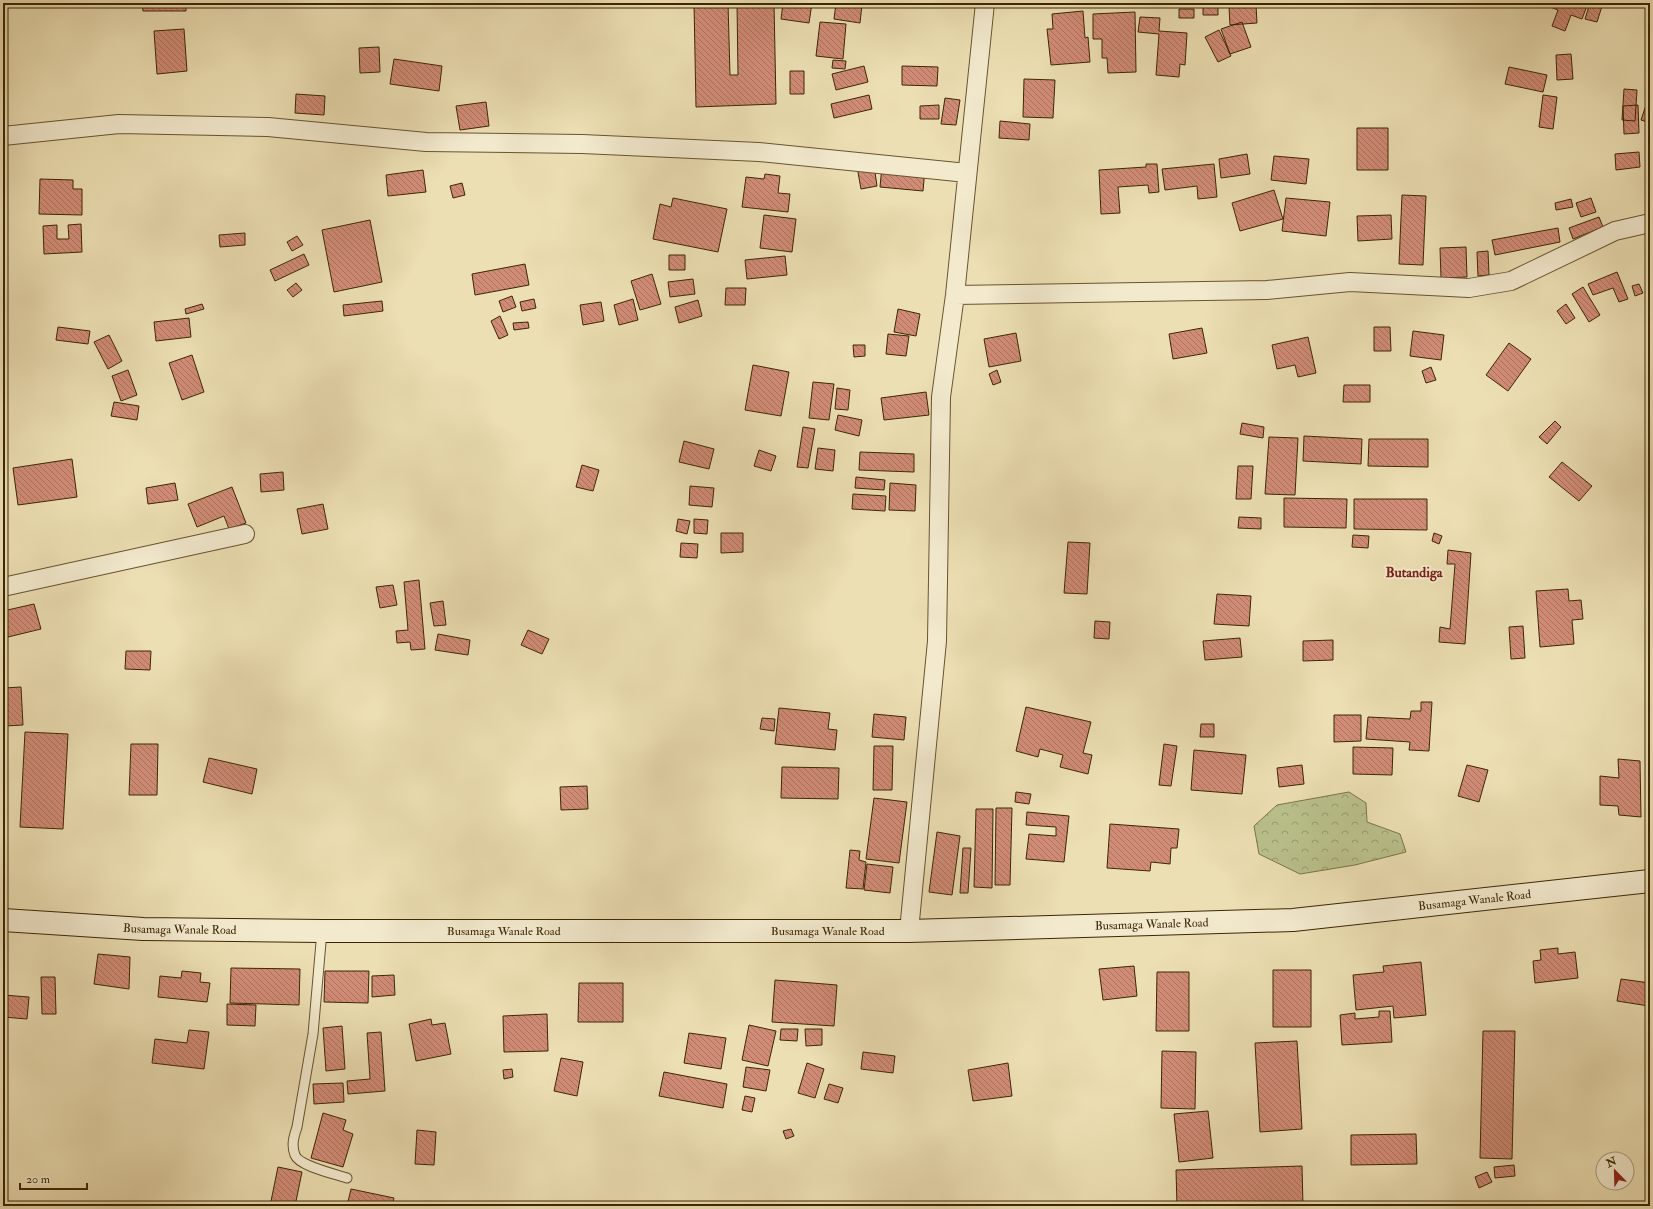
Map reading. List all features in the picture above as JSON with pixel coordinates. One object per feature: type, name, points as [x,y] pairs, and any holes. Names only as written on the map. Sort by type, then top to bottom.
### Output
[{"type":"street","points":[[909,930],[937,641],[941,397],[955,295],[985,3]]},
{"type":"street","points":[[3,136],[119,124],[268,127],[426,142],[582,144],[759,152],[967,173]]},
{"type":"street","points":[[955,295],[1267,290],[1350,282],[1469,288],[1511,281],[1615,231],[1650,223]]},
{"type":"street","points":[[3,586],[245,534]]},
{"type":"street","name":"Busamaga Wanale Road","points":[[3,920],[143,930],[909,930],[1293,920],[1650,881]]},
{"type":"lane","points":[[322,931],[313,1034],[297,1127],[293,1140],[295,1156],[303,1163],[346,1178]]},
{"type":"green space","points":[[1349,792],[1366,803],[1367,822],[1400,834],[1406,852],[1355,865],[1300,874],[1259,854],[1254,826],[1277,805]]},
{"type":"building","points":[[142,3],[186,3],[186,11],[143,11]]},
{"type":"building","points":[[694,3],[728,3],[730,75],[738,75],[737,3],[774,3],[776,104],[696,107]]},
{"type":"building","points":[[783,3],[812,3],[809,23],[781,19]]},
{"type":"building","points":[[836,3],[862,5],[860,23],[834,19]]},
{"type":"building","points":[[1546,3],[1588,3],[1582,19],[1571,15],[1565,31],[1552,26],[1558,10],[1545,5]]},
{"type":"building","points":[[1590,3],[1603,3],[1597,22],[1585,19]]},
{"type":"building","points":[[1203,4],[1218,4],[1218,15],[1203,15]]},
{"type":"building","points":[[1256,5],[1257,23],[1230,25],[1229,7]]},
{"type":"building","points":[[1179,9],[1194,9],[1194,18],[1179,18]]},
{"type":"building","points":[[1083,11],[1085,38],[1088,37],[1090,62],[1051,65],[1047,29],[1053,29],[1052,14]]},
{"type":"building","points":[[1135,12],[1136,72],[1108,73],[1107,58],[1102,58],[1102,39],[1093,39],[1093,14]]},
{"type":"building","points":[[1140,17],[1160,18],[1159,31],[1187,33],[1185,65],[1180,64],[1179,77],[1156,75],[1159,34],[1138,32]]},
{"type":"building","points":[[820,22],[846,24],[843,59],[816,56]]},
{"type":"building","points":[[1242,22],[1251,47],[1230,54],[1221,29]]},
{"type":"building","points":[[184,29],[187,71],[157,74],[154,31]]},
{"type":"building","points":[[1219,30],[1231,56],[1218,62],[1205,37]]},
{"type":"building","points":[[379,47],[380,72],[360,73],[359,48]]},
{"type":"building","points":[[1571,54],[1573,79],[1557,80],[1556,55]]},
{"type":"building","points":[[394,59],[442,66],[439,91],[390,84]]},
{"type":"building","points":[[833,60],[846,61],[845,69],[832,68]]},
{"type":"building","points":[[864,66],[868,82],[836,90],[832,74]]},
{"type":"building","points":[[902,66],[938,67],[937,86],[902,85]]},
{"type":"building","points":[[1509,67],[1547,75],[1543,92],[1505,84]]},
{"type":"building","points":[[790,71],[804,71],[804,94],[790,94]]},
{"type":"building","points":[[1024,79],[1055,80],[1053,118],[1023,117]]},
{"type":"building","points":[[1624,89],[1637,90],[1635,121],[1622,120]]},
{"type":"building","points":[[1650,93],[1650,123],[1641,120]]},
{"type":"building","points":[[296,94],[325,96],[324,115],[295,113]]},
{"type":"building","points":[[869,95],[872,109],[834,118],[831,104]]},
{"type":"building","points":[[1543,95],[1557,97],[1553,129],[1539,127]]},
{"type":"building","points":[[945,98],[960,100],[956,125],[941,124]]},
{"type":"building","points":[[486,102],[489,126],[460,130],[456,106]]},
{"type":"building","points":[[939,105],[939,119],[920,119],[920,106]]},
{"type":"building","points":[[1638,105],[1639,133],[1624,134],[1623,106]]},
{"type":"building","points":[[1649,105],[1650,105],[1649,139]]},
{"type":"building","points":[[1000,121],[1030,124],[1029,140],[999,138]]},
{"type":"building","points":[[1357,128],[1388,128],[1388,170],[1357,170]]},
{"type":"building","points":[[1639,152],[1640,167],[1616,170],[1615,154]]},
{"type":"building","points":[[1247,154],[1250,174],[1221,178],[1219,159]]},
{"type":"building","points":[[1274,156],[1309,159],[1306,184],[1271,180]]},
{"type":"building","points":[[873,158],[877,186],[861,189],[856,161]]},
{"type":"building","points":[[1146,164],[1157,164],[1159,192],[1149,193],[1148,185],[1118,187],[1120,213],[1101,214],[1099,170],[1146,167]]},
{"type":"building","points":[[1214,164],[1217,197],[1198,199],[1197,186],[1165,190],[1162,169]]},
{"type":"building","points":[[882,166],[925,169],[923,191],[880,187]]},
{"type":"building","points":[[423,170],[426,192],[388,196],[386,175]]},
{"type":"building","points":[[765,174],[780,176],[778,193],[790,194],[788,212],[742,207],[746,177],[764,179]]},
{"type":"building","points":[[40,179],[73,180],[73,189],[82,189],[82,215],[39,214]]},
{"type":"building","points":[[462,183],[465,195],[453,198],[450,186]]},
{"type":"building","points":[[1274,190],[1283,219],[1240,231],[1232,203]]},
{"type":"building","points":[[1402,195],[1426,196],[1423,265],[1399,264]]},
{"type":"building","points":[[673,198],[727,209],[718,252],[653,239],[660,204],[671,207]]},
{"type":"building","points":[[1286,198],[1330,202],[1326,236],[1282,231]]},
{"type":"building","points":[[1591,198],[1596,212],[1581,217],[1576,203]]},
{"type":"building","points":[[1571,199],[1573,207],[1556,210],[1555,203]]},
{"type":"building","points":[[764,215],[796,219],[792,252],[760,248]]},
{"type":"building","points":[[1391,215],[1392,239],[1358,241],[1357,216]]},
{"type":"building","points":[[1599,217],[1603,227],[1573,239],[1569,228]]},
{"type":"building","points":[[370,220],[382,282],[334,292],[322,230]]},
{"type":"building","points":[[81,224],[82,252],[44,254],[43,226],[57,225],[57,239],[69,239],[68,225]]},
{"type":"building","points":[[1558,228],[1560,242],[1495,255],[1492,240]]},
{"type":"building","points":[[245,233],[245,245],[220,247],[219,235]]},
{"type":"building","points":[[297,236],[303,245],[292,251],[287,242]]},
{"type":"building","points":[[1466,247],[1467,277],[1441,278],[1440,248]]},
{"type":"building","points":[[1488,251],[1489,275],[1478,276],[1477,252]]},
{"type":"building","points":[[304,254],[309,265],[275,281],[270,270]]},
{"type":"building","points":[[669,255],[685,255],[685,270],[669,270]]},
{"type":"building","points":[[785,256],[787,275],[747,279],[745,260]]},
{"type":"building","points":[[525,264],[529,285],[475,295],[472,274]]},
{"type":"building","points":[[1617,272],[1628,299],[1619,302],[1613,288],[1593,295],[1588,284]]},
{"type":"building","points":[[652,274],[661,304],[640,310],[631,281]]},
{"type":"building","points":[[693,279],[695,294],[670,297],[668,282]]},
{"type":"building","points":[[296,283],[302,290],[293,297],[287,290]]},
{"type":"building","points":[[1639,284],[1643,293],[1635,296],[1632,286]]},
{"type":"building","points":[[1583,287],[1600,315],[1589,322],[1572,294]]},
{"type":"building","points":[[726,288],[746,288],[745,305],[725,305]]},
{"type":"building","points":[[512,296],[516,307],[503,312],[499,301]]},
{"type":"building","points":[[534,299],[536,308],[522,311],[520,302]]},
{"type":"building","points":[[633,299],[638,320],[619,325],[614,305]]},
{"type":"building","points":[[698,300],[702,316],[679,323],[675,307]]},
{"type":"building","points":[[382,301],[383,311],[344,316],[343,305]]},
{"type":"building","points":[[601,302],[604,321],[583,325],[580,305]]},
{"type":"building","points":[[202,304],[204,309],[186,314],[185,309]]},
{"type":"building","points":[[1566,304],[1575,318],[1566,324],[1557,311]]},
{"type":"building","points":[[898,309],[920,314],[916,336],[894,332]]},
{"type":"building","points":[[500,316],[508,335],[499,339],[491,321]]},
{"type":"building","points":[[189,318],[191,337],[156,341],[154,322]]},
{"type":"building","points":[[528,322],[529,328],[514,330],[513,323]]},
{"type":"building","points":[[58,327],[90,331],[88,344],[56,340]]},
{"type":"building","points":[[1374,327],[1390,327],[1391,351],[1374,351]]},
{"type":"building","points":[[1202,328],[1207,353],[1173,359],[1169,334]]},
{"type":"building","points":[[1413,331],[1444,335],[1441,360],[1410,356]]},
{"type":"building","points":[[1016,333],[1021,361],[989,367],[984,339]]},
{"type":"building","points":[[888,334],[909,336],[906,356],[886,354]]},
{"type":"building","points":[[109,335],[122,361],[108,369],[94,342]]},
{"type":"building","points":[[1308,337],[1316,373],[1298,377],[1295,365],[1277,369],[1272,345]]},
{"type":"building","points":[[1509,343],[1531,359],[1508,391],[1486,375]]},
{"type":"building","points":[[853,345],[865,345],[865,356],[854,357]]},
{"type":"building","points":[[192,355],[204,392],[182,400],[169,363]]},
{"type":"building","points":[[753,365],[789,372],[781,416],[745,410]]},
{"type":"building","points":[[1431,367],[1436,380],[1426,383],[1422,371]]},
{"type":"building","points":[[128,370],[137,395],[121,401],[112,376]]},
{"type":"building","points":[[997,370],[1001,382],[993,385],[989,374]]},
{"type":"building","points":[[813,382],[834,384],[829,420],[809,418]]},
{"type":"building","points":[[1344,385],[1370,385],[1370,402],[1343,402]]},
{"type":"building","points":[[837,388],[850,390],[848,410],[835,409]]},
{"type":"building","points":[[926,392],[929,415],[884,420],[881,398]]},
{"type":"building","points":[[114,402],[139,406],[137,420],[111,416]]},
{"type":"building","points":[[838,415],[862,420],[859,436],[835,430]]},
{"type":"building","points":[[1555,421],[1561,427],[1547,444],[1539,437]]},
{"type":"building","points":[[1242,423],[1264,427],[1263,438],[1240,434]]},
{"type":"building","points":[[803,427],[815,429],[808,468],[797,467]]},
{"type":"building","points":[[1304,436],[1362,439],[1361,464],[1303,461]]},
{"type":"building","points":[[1269,437],[1298,438],[1295,495],[1265,494]]},
{"type":"building","points":[[1369,439],[1428,439],[1428,467],[1368,466]]},
{"type":"building","points":[[684,441],[714,449],[709,469],[679,462]]},
{"type":"building","points":[[818,448],[835,450],[833,471],[815,469]]},
{"type":"building","points":[[759,450],[776,456],[771,471],[754,466]]},
{"type":"building","points":[[860,452],[914,454],[914,472],[859,470]]},
{"type":"building","points":[[72,459],[77,497],[18,505],[13,468]]},
{"type":"building","points":[[1562,462],[1592,486],[1579,501],[1549,477]]},
{"type":"building","points":[[582,465],[599,470],[593,491],[576,487]]},
{"type":"building","points":[[1238,466],[1253,466],[1251,499],[1236,499]]},
{"type":"building","points":[[283,472],[284,490],[261,492],[260,474]]},
{"type":"building","points":[[856,477],[885,480],[884,490],[855,488]]},
{"type":"building","points":[[175,483],[178,500],[148,504],[146,488]]},
{"type":"building","points":[[890,483],[916,485],[915,511],[889,510]]},
{"type":"building","points":[[690,486],[714,488],[712,507],[689,505]]},
{"type":"building","points":[[232,487],[246,523],[229,529],[224,516],[197,527],[188,504]]},
{"type":"building","points":[[853,494],[886,496],[885,511],[852,509]]},
{"type":"building","points":[[1284,498],[1347,499],[1346,528],[1284,527]]},
{"type":"building","points":[[1354,499],[1427,499],[1427,530],[1354,529]]},
{"type":"building","points":[[323,504],[328,529],[302,534],[297,509]]},
{"type":"building","points":[[1239,517],[1261,518],[1261,529],[1238,528]]},
{"type":"building","points":[[678,519],[690,521],[687,534],[676,531]]},
{"type":"building","points":[[694,519],[708,520],[707,534],[694,533]]},
{"type":"building","points":[[721,533],[743,533],[743,552],[721,553]]},
{"type":"building","points":[[1434,533],[1442,536],[1439,544],[1432,541]]},
{"type":"building","points":[[1353,535],[1369,536],[1368,548],[1352,547]]},
{"type":"building","points":[[1068,542],[1090,543],[1087,594],[1064,593]]},
{"type":"building","points":[[681,543],[698,544],[697,558],[680,557]]},
{"type":"building","points":[[1448,550],[1471,553],[1465,644],[1439,642],[1440,627],[1450,629],[1455,564],[1447,564]]},
{"type":"building","points":[[419,580],[425,649],[411,650],[410,642],[397,643],[396,631],[408,630],[404,582]]},
{"type":"building","points":[[393,585],[397,605],[380,608],[376,587]]},
{"type":"building","points":[[1568,589],[1569,601],[1581,600],[1583,619],[1572,620],[1574,644],[1540,647],[1536,591]]},
{"type":"building","points":[[1217,594],[1251,596],[1249,626],[1214,624]]},
{"type":"building","points":[[443,601],[446,625],[434,626],[430,603]]},
{"type":"building","points":[[34,604],[41,629],[8,637],[3,611]]},
{"type":"building","points":[[1095,621],[1110,622],[1109,639],[1094,638]]},
{"type":"building","points":[[1523,626],[1525,658],[1511,659],[1509,627]]},
{"type":"building","points":[[528,630],[549,639],[542,654],[521,645]]},
{"type":"building","points":[[438,634],[470,640],[468,655],[435,650]]},
{"type":"building","points":[[1240,638],[1242,657],[1205,660],[1203,641]]},
{"type":"building","points":[[1333,640],[1333,660],[1303,661],[1303,641]]},
{"type":"building","points":[[126,651],[151,651],[150,670],[125,669]]},
{"type":"building","points":[[21,687],[23,725],[5,726],[4,688]]},
{"type":"building","points":[[1421,702],[1432,702],[1429,751],[1409,750],[1410,742],[1366,739],[1368,717],[1410,719],[1411,711],[1421,711]]},
{"type":"building","points":[[1026,707],[1091,722],[1083,753],[1092,755],[1088,774],[1060,767],[1063,755],[1040,749],[1038,757],[1016,751]]},
{"type":"building","points":[[779,708],[830,713],[828,729],[837,730],[835,750],[775,744]]},
{"type":"building","points":[[874,714],[906,717],[904,740],[872,737]]},
{"type":"building","points":[[1334,715],[1361,715],[1361,741],[1334,742]]},
{"type":"building","points":[[762,718],[775,719],[774,731],[760,729]]},
{"type":"building","points":[[1201,724],[1214,724],[1214,737],[1200,737]]},
{"type":"building","points":[[25,732],[68,734],[63,829],[20,827]]},
{"type":"building","points":[[131,744],[158,744],[157,795],[129,795]]},
{"type":"building","points":[[1164,744],[1177,746],[1171,786],[1159,785]]},
{"type":"building","points":[[874,746],[893,746],[892,790],[873,790]]},
{"type":"building","points":[[1353,747],[1393,748],[1392,775],[1353,774]]},
{"type":"building","points":[[1194,750],[1246,755],[1242,794],[1191,790]]},
{"type":"building","points":[[209,758],[257,769],[252,794],[203,782]]},
{"type":"building","points":[[1618,759],[1640,761],[1641,817],[1619,815],[1618,806],[1600,805],[1600,776],[1619,778]]},
{"type":"building","points":[[1302,765],[1304,784],[1279,787],[1277,768]]},
{"type":"building","points":[[1467,765],[1488,770],[1479,802],[1458,796]]},
{"type":"building","points":[[782,767],[839,768],[838,799],[781,798]]},
{"type":"building","points":[[587,786],[588,809],[561,810],[560,787]]},
{"type":"building","points":[[1016,792],[1031,794],[1029,804],[1015,802]]},
{"type":"building","points":[[874,798],[907,802],[899,863],[866,859]]},
{"type":"building","points":[[996,808],[1012,808],[1010,885],[995,885]]},
{"type":"building","points":[[976,809],[993,809],[992,888],[974,887]]},
{"type":"building","points":[[1027,812],[1069,816],[1064,862],[1026,859],[1029,834],[1056,836],[1056,827],[1026,825]]},
{"type":"building","points":[[1110,824],[1179,829],[1177,848],[1171,848],[1170,864],[1151,862],[1150,871],[1107,868]]},
{"type":"building","points":[[937,832],[960,836],[952,895],[929,892]]},
{"type":"building","points":[[963,848],[971,848],[968,893],[960,893]]},
{"type":"building","points":[[850,850],[860,851],[859,860],[866,862],[863,889],[846,888]]},
{"type":"building","points":[[867,864],[893,867],[890,893],[864,890]]},
{"type":"building","points":[[1558,948],[1558,954],[1575,952],[1578,978],[1535,983],[1533,961],[1541,960],[1540,950]]},
{"type":"building","points":[[98,954],[130,957],[129,989],[94,984]]},
{"type":"building","points":[[1421,962],[1426,1015],[1394,1018],[1393,1006],[1356,1010],[1353,975],[1384,972],[1383,966]]},
{"type":"building","points":[[1134,966],[1137,996],[1103,1000],[1099,969]]},
{"type":"building","points":[[231,968],[300,969],[299,1005],[230,1003]]},
{"type":"building","points":[[1273,970],[1311,970],[1311,1027],[1273,1027]]},
{"type":"building","points":[[182,971],[201,973],[200,982],[210,983],[207,1002],[158,997],[160,976],[181,978]]},
{"type":"building","points":[[325,971],[369,971],[368,1003],[324,1002]]},
{"type":"building","points":[[1157,972],[1189,972],[1189,1031],[1156,1031]]},
{"type":"building","points":[[394,975],[395,995],[372,997],[372,976]]},
{"type":"building","points":[[41,977],[55,977],[56,1014],[42,1014]]},
{"type":"building","points":[[1621,979],[1650,983],[1649,1006],[1617,1001]]},
{"type":"building","points":[[775,980],[837,985],[834,1026],[772,1022]]},
{"type":"building","points":[[579,983],[623,983],[623,1022],[578,1022]]},
{"type":"building","points":[[3,995],[29,997],[27,1019],[3,1017]]},
{"type":"building","points":[[227,1004],[256,1005],[255,1026],[227,1025]]},
{"type":"building","points":[[1379,1011],[1390,1011],[1392,1042],[1342,1045],[1340,1015],[1355,1013],[1355,1019],[1379,1017]]},
{"type":"building","points":[[547,1014],[548,1051],[504,1052],[503,1016]]},
{"type":"building","points":[[431,1019],[432,1025],[445,1023],[451,1054],[416,1061],[409,1024]]},
{"type":"building","points":[[749,1025],[776,1031],[768,1066],[742,1060]]},
{"type":"building","points":[[342,1026],[345,1069],[326,1071],[323,1028]]},
{"type":"building","points":[[781,1029],[798,1029],[797,1041],[780,1040]]},
{"type":"building","points":[[805,1029],[822,1029],[822,1045],[806,1046]]},
{"type":"building","points":[[189,1030],[209,1032],[204,1069],[152,1063],[155,1039],[187,1043]]},
{"type":"building","points":[[1483,1031],[1515,1031],[1512,1159],[1480,1158]]},
{"type":"building","points":[[381,1032],[385,1091],[348,1094],[347,1081],[370,1079],[367,1033]]},
{"type":"building","points":[[689,1033],[726,1038],[721,1069],[684,1063]]},
{"type":"building","points":[[1297,1041],[1302,1129],[1260,1132],[1255,1043]]},
{"type":"building","points":[[1162,1051],[1196,1052],[1195,1109],[1161,1108]]},
{"type":"building","points":[[863,1052],[895,1056],[893,1073],[861,1069]]},
{"type":"building","points":[[561,1058],[583,1062],[577,1096],[554,1091]]},
{"type":"building","points":[[807,1063],[824,1069],[815,1098],[798,1093]]},
{"type":"building","points":[[1008,1063],[1012,1096],[973,1101],[968,1070]]},
{"type":"building","points":[[746,1067],[770,1070],[766,1091],[743,1087]]},
{"type":"building","points":[[512,1069],[513,1077],[504,1079],[503,1070]]},
{"type":"building","points":[[664,1072],[727,1084],[723,1108],[659,1096]]},
{"type":"building","points":[[343,1083],[344,1102],[314,1104],[313,1084]]},
{"type":"building","points":[[829,1084],[843,1088],[838,1103],[824,1099]]},
{"type":"building","points":[[745,1096],[755,1098],[752,1112],[742,1110]]},
{"type":"building","points":[[1208,1111],[1213,1158],[1179,1162],[1174,1114]]},
{"type":"building","points":[[323,1113],[346,1120],[343,1130],[353,1134],[343,1167],[311,1158]]},
{"type":"building","points":[[791,1129],[794,1136],[786,1139],[783,1131]]},
{"type":"building","points":[[417,1130],[436,1132],[434,1165],[415,1164]]},
{"type":"building","points":[[1416,1134],[1417,1164],[1351,1165],[1351,1135]]},
{"type":"building","points":[[1514,1165],[1515,1176],[1495,1178],[1494,1167]]},
{"type":"building","points":[[1302,1166],[1303,1206],[1177,1206],[1176,1170]]},
{"type":"building","points":[[278,1167],[302,1172],[295,1206],[270,1206]]},
{"type":"building","points":[[1487,1172],[1492,1182],[1479,1188],[1475,1177]]},
{"type":"building","points":[[351,1189],[394,1198],[392,1206],[347,1206]]},
{"type":"building","points":[[521,1202],[541,1205],[541,1206],[520,1206]]},
{"type":"district","name":"Butandiga","points":[[1414,572]]}]
